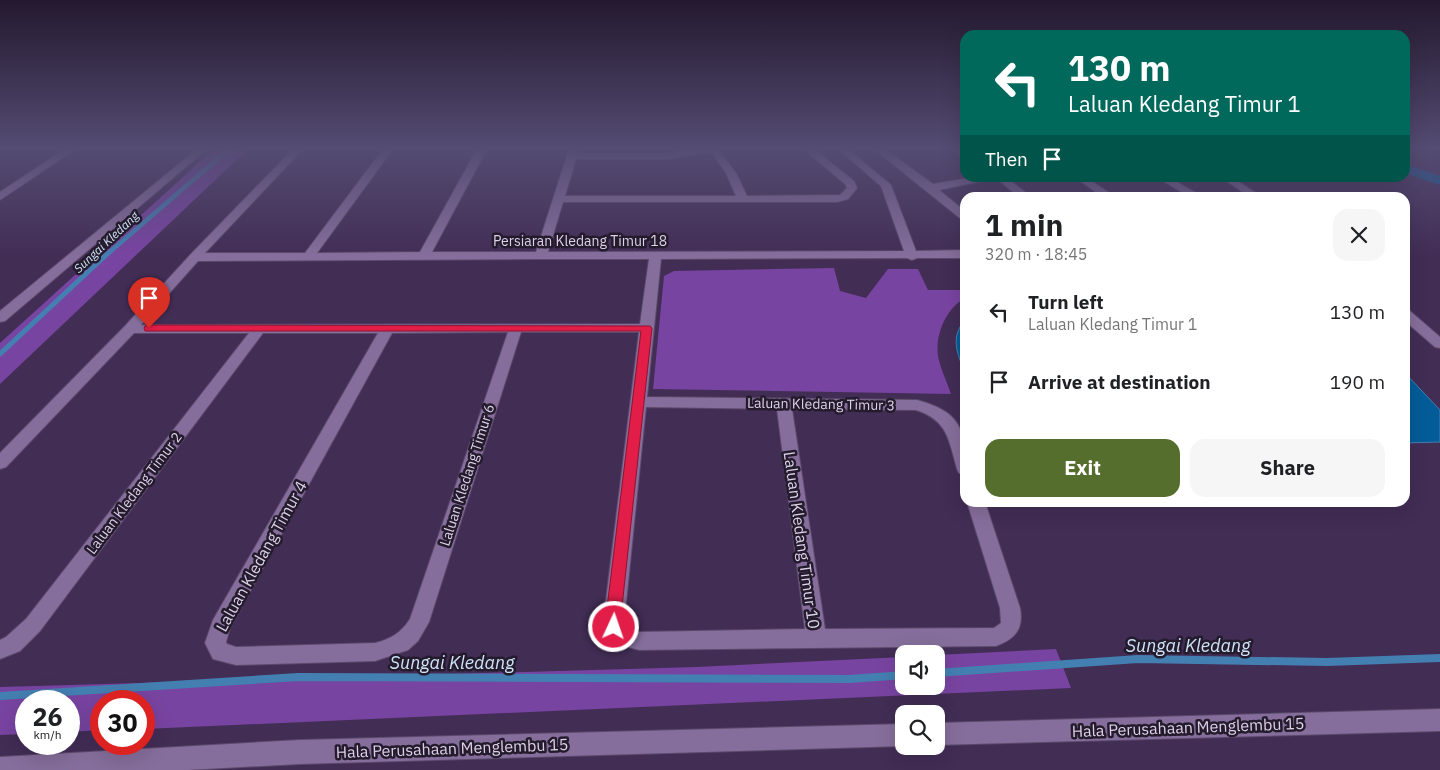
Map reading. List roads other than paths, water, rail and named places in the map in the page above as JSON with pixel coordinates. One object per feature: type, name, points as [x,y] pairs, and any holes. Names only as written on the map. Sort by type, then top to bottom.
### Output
[{"type":"street","points":[[0,197],[18,185]]},
{"type":"street","points":[[0,318],[6,307],[157,185]]},
{"type":"street","points":[[0,463],[264,185]]},
{"type":"street","points":[[309,256],[361,185]]},
{"type":"street","points":[[424,256],[463,185]]},
{"type":"street","points":[[540,257],[563,185]]},
{"type":"street","points":[[738,185],[743,200]]},
{"type":"street","points":[[559,199],[837,199],[849,193],[852,188],[851,185]]},
{"type":"street","points":[[886,185],[912,256]]},
{"type":"street","points":[[927,185],[960,214]]},
{"type":"street","points":[[931,188],[947,185]]},
{"type":"street","points":[[1091,185],[1102,192]]},
{"type":"street","points":[[1176,185],[1189,192]]},
{"type":"street","points":[[1238,185],[1250,192]]},
{"type":"street","name":"Persiaran Kledang Timur 18","points":[[195,257],[912,256],[960,254]]},
{"type":"street","points":[[655,256],[614,627],[627,638],[639,641],[816,638]]},
{"type":"street","points":[[1410,318],[1440,344]]},
{"type":"street","points":[[130,328],[647,328]]},
{"type":"street","name":"Laluan Kledang Timur 2","points":[[0,650],[13,644],[33,625],[260,328]]},
{"type":"street","name":"Laluan Kledang Timur 4","points":[[388,328],[220,626],[215,643],[220,652],[236,656],[375,652],[396,647],[411,636],[419,622]]},
{"type":"street","name":"Laluan Kledang Timur 6","points":[[419,622],[516,328]]},
{"type":"street","name":"Laluan Kledang Timur 3","points":[[638,402],[917,406],[932,409],[945,416],[951,426],[960,454]]},
{"type":"street","name":"Laluan Kledang Timur 10","points":[[784,404],[816,638],[996,637],[1008,631],[1013,621],[1010,608],[978,507]]},
{"type":"street","name":"Hala Perusahaan Menglembu 15","points":[[945,734],[1440,720]]},
{"type":"street","name":"Hala Perusahaan Menglembu 15","points":[[0,769],[310,752],[895,735]]},
{"type":"water","points":[[960,326],[960,359],[956,346]]},
{"type":"water","points":[[1410,378],[1440,410],[1440,442],[1410,443]]},
{"type":"waterway","name":"Sungai Kledang","points":[[104,257],[187,185]]},
{"type":"waterway","name":"Sungai Kledang","points":[[0,354],[105,256]]},
{"type":"waterway","name":"Sungai Kledang","points":[[945,672],[1138,659],[1327,662],[1440,658]]},
{"type":"waterway","name":"Sungai Kledang","points":[[0,696],[298,677],[850,679],[895,676]]}]
